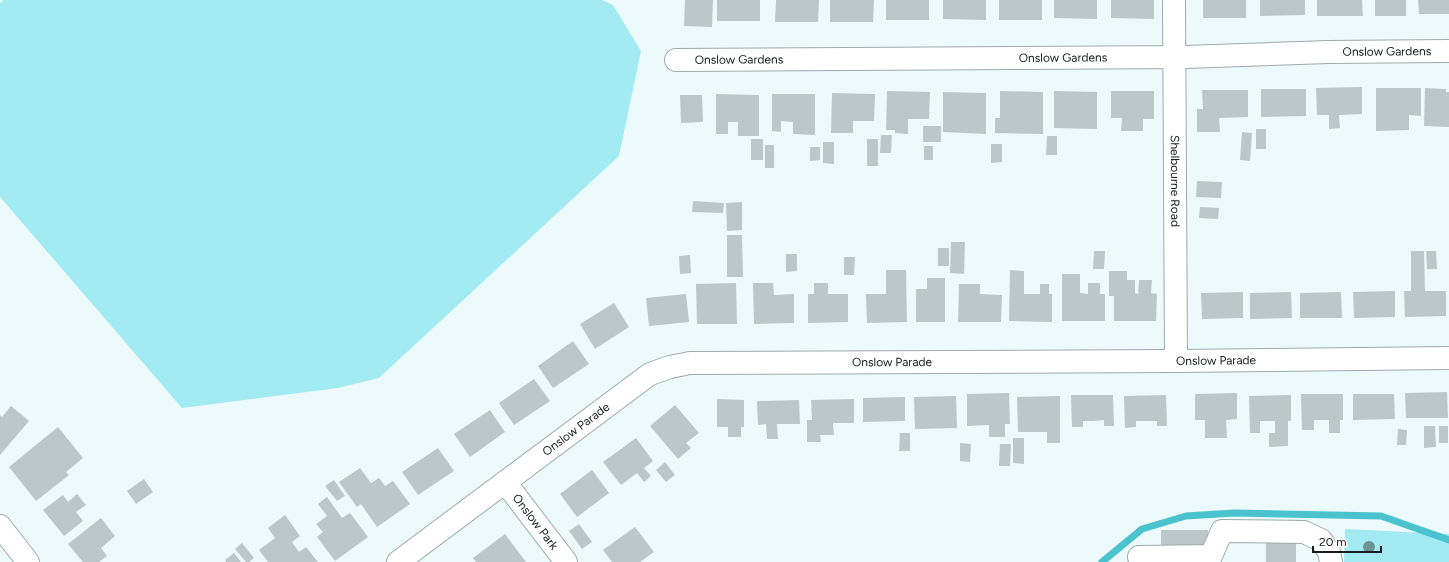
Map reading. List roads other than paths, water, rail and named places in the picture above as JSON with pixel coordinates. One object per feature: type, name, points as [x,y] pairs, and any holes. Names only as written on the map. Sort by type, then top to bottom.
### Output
[{"type":"street","name":"Shelbourne Road","points":[[1174,0],[1176,362]]},
{"type":"street","name":"Onslow Gardens","points":[[676,60],[1174,57],[1328,52],[1449,51]]},
{"type":"street","name":"Onslow Parade","points":[[398,562],[650,374],[690,363],[1176,362],[1449,358]]},
{"type":"street","name":"Onslow Park","points":[[505,482],[566,562]]},
{"type":"street","points":[[0,526],[28,562]]},
{"type":"street","points":[[1139,556],[1211,556],[1222,531],[1304,532],[1321,540],[1329,552],[1331,562]]},
{"type":"waterway","points":[[1102,562],[1142,529],[1186,516],[1234,513],[1381,516],[1449,540]]}]
